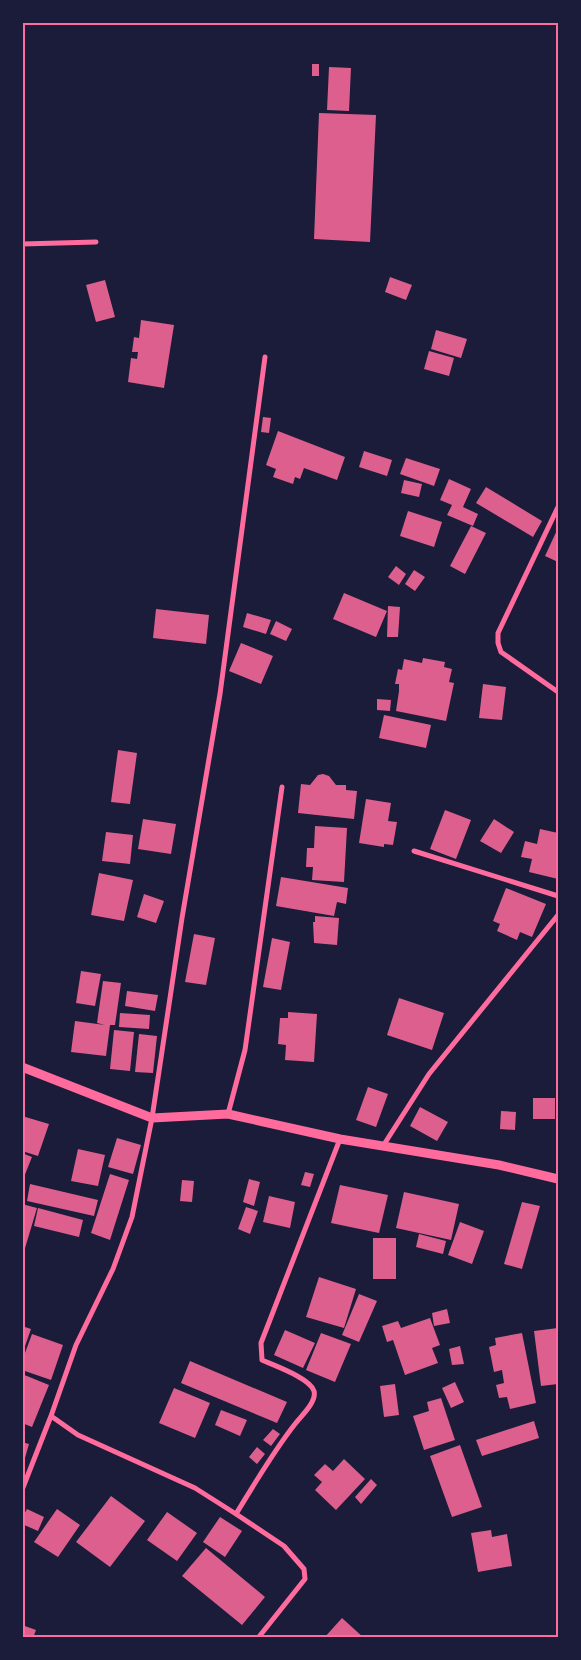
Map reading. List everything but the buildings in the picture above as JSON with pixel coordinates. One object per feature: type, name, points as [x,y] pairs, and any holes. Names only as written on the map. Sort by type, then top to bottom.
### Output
[{"type":"street","points":[[22,244],[96,242]]},
{"type":"street","points":[[22,1490],[76,1345],[113,1269],[132,1217],[152,1118],[182,918],[220,694],[265,357]]},
{"type":"street","points":[[558,507],[498,633],[498,643],[501,652],[558,692]]},
{"type":"street","points":[[228,1114],[245,1050],[282,787]]},
{"type":"street","points":[[414,851],[558,896]]},
{"type":"street","points":[[383,1146],[429,1074],[558,915]]},
{"type":"street","points":[[22,1067],[152,1118],[228,1114],[340,1139],[499,1165],[558,1179]]},
{"type":"street","points":[[236,1514],[272,1453],[309,1406],[314,1396],[314,1392],[307,1381],[262,1360],[260,1353],[261,1343],[340,1139]]},
{"type":"street","points":[[51,1416],[78,1435],[195,1488],[284,1546],[305,1574],[305,1578],[258,1638]]}]
